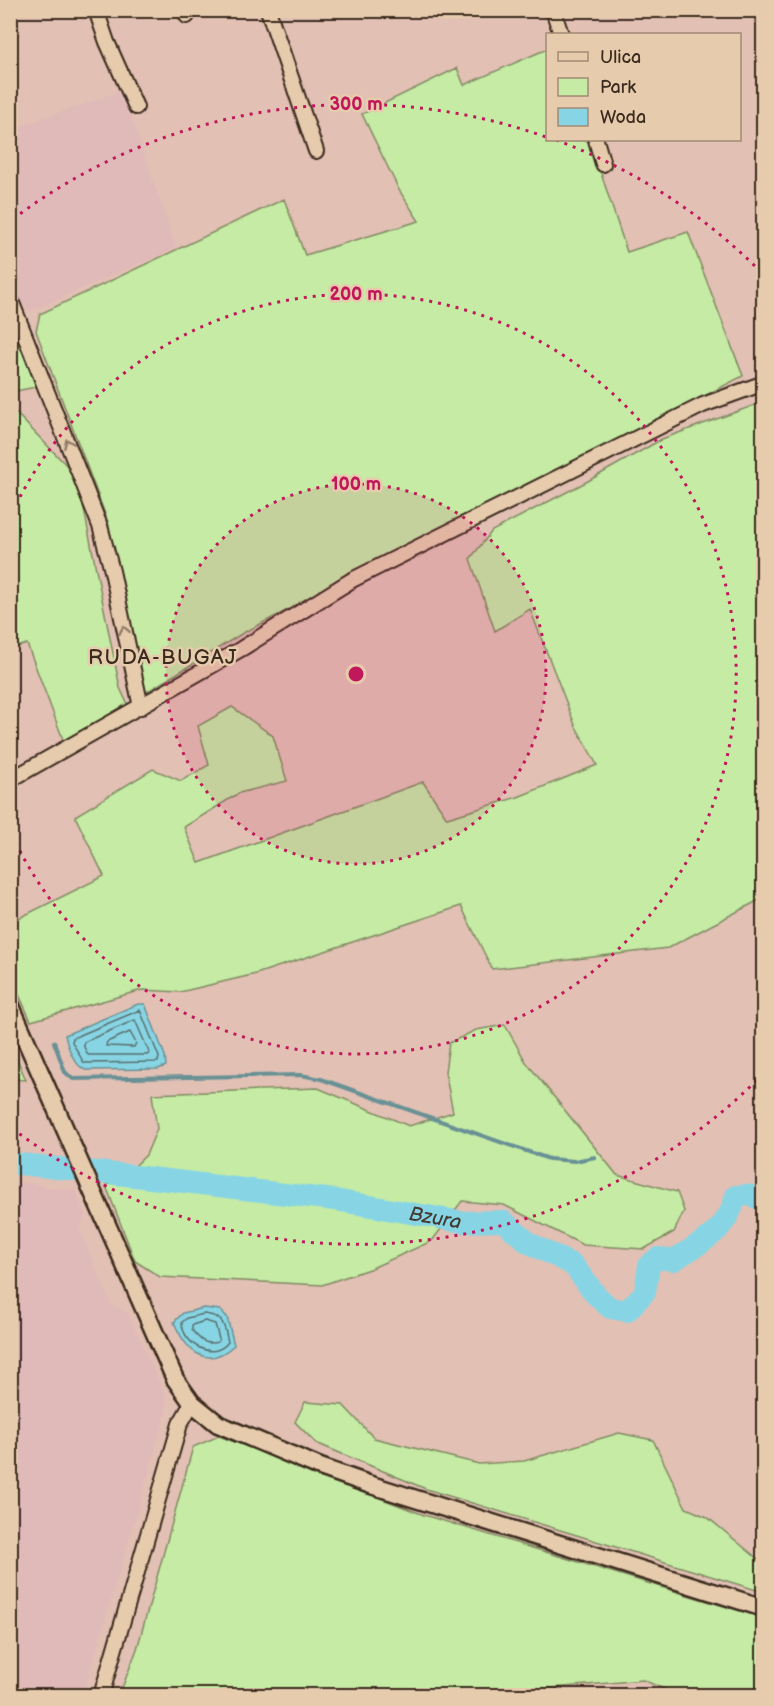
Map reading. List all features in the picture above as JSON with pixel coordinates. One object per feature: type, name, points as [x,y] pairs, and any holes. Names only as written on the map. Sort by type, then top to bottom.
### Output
[{"type":"street","points":[[96,10],[107,42],[136,107]]},
{"type":"street","points":[[268,10],[316,151]]},
{"type":"street","points":[[553,10],[561,33]]},
{"type":"street","points":[[596,141],[603,164]]},
{"type":"street","points":[[10,298],[100,526],[141,707]]},
{"type":"street","points":[[10,780],[242,649],[352,580],[559,479],[703,405],[764,383]]},
{"type":"street","points":[[10,1004],[175,1378],[192,1403],[209,1418],[232,1431],[330,1471],[764,1608]]},
{"type":"street","points":[[101,1695],[180,1424],[192,1403]]},
{"type":"shaded area","points":[[122,91],[176,248],[29,311],[14,294],[11,284],[10,130]]},
{"type":"shaded area","points":[[11,1181],[76,1191],[85,1215],[79,1229],[111,1305],[128,1313],[166,1398],[166,1412],[83,1695],[11,1695]]},
{"type":"green space","points":[[546,49],[546,141],[590,141],[627,252],[688,232],[743,376],[243,633],[145,693],[108,522],[36,331],[40,314],[284,199],[305,255],[419,221],[399,190],[362,114],[457,68],[464,85]]},
{"type":"green space","points":[[11,317],[36,387],[11,392]]},
{"type":"green space","points":[[763,402],[763,898],[668,948],[492,969],[461,906],[256,974],[180,992],[142,990],[31,1021],[11,977],[11,922],[104,876],[75,816],[153,769],[181,781],[209,765],[198,726],[232,707],[273,736],[287,781],[239,793],[184,827],[199,863],[423,782],[447,818],[518,797],[597,765],[575,725],[530,609],[495,631],[470,559],[492,531],[662,439]]},
{"type":"green space","points":[[10,411],[14,411],[70,469],[80,490],[120,688],[128,705],[64,742],[27,644],[11,649]]},
{"type":"green space","points":[[505,1025],[526,1062],[617,1175],[677,1192],[684,1211],[674,1232],[644,1249],[583,1245],[504,1205],[462,1201],[432,1241],[372,1268],[322,1285],[160,1277],[135,1261],[106,1186],[146,1155],[157,1129],[152,1094],[318,1088],[409,1126],[453,1112],[445,1072],[449,1043],[476,1030]]},
{"type":"green space","points":[[11,1045],[26,1080],[11,1079]]},
{"type":"green space","points":[[305,1402],[343,1405],[374,1438],[479,1464],[524,1461],[619,1433],[653,1440],[686,1508],[707,1517],[758,1559],[763,1566],[763,1592],[426,1489],[316,1443],[295,1422]]},
{"type":"green space","points":[[219,1436],[424,1515],[763,1618],[763,1695],[678,1695],[643,1680],[542,1689],[540,1696],[119,1696],[137,1649],[193,1447]]},
{"type":"water","points":[[138,1004],[145,1004],[165,1056],[166,1066],[158,1069],[85,1070],[81,1067],[67,1045],[65,1035]]},
{"type":"water","points":[[204,1308],[220,1310],[227,1317],[234,1345],[224,1353],[206,1357],[198,1354],[184,1341],[174,1322],[183,1313]]},
{"type":"waterway","points":[[54,1042],[65,1072],[73,1079],[301,1075],[321,1079],[549,1159],[575,1161],[595,1157]]},
{"type":"waterway","name":"Bzura","points":[[10,1163],[335,1200],[462,1222],[503,1221],[529,1243],[573,1265],[596,1295],[610,1308],[627,1311],[645,1292],[649,1265],[658,1258],[674,1260],[704,1241],[726,1219],[736,1196],[748,1195],[764,1200]]},
{"type":"district","name":"RUDA-BUGAJ","points":[[163,657]]}]
